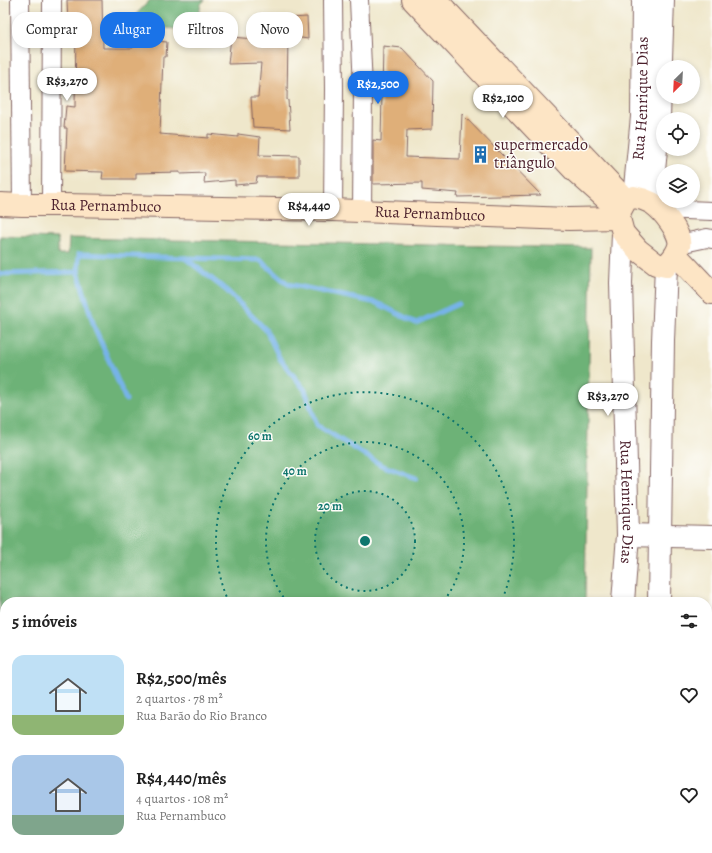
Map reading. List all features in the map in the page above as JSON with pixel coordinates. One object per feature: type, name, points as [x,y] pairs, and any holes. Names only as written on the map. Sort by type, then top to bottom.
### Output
[{"type":"main road","points":[[413,0],[575,171],[633,210],[677,232],[674,255]]},
{"type":"main road","points":[[436,0],[633,210],[638,250],[656,264],[674,255]]},
{"type":"main road","name":"Rua Pernambuco","points":[[0,204],[333,210],[569,219],[633,210]]},
{"type":"main road","points":[[674,255],[712,293]]},
{"type":"street","points":[[20,0],[22,205]]},
{"type":"street","points":[[51,205],[52,0]]},
{"type":"street","points":[[333,0],[333,210]]},
{"type":"street","points":[[359,0],[364,88],[362,211]]},
{"type":"street","name":"Rua Henrique Dias","points":[[623,597],[628,535],[621,284],[633,210],[642,117],[643,0]]},
{"type":"street","name":"Rua Henrique Dias","points":[[633,210],[659,118],[663,0]]},
{"type":"street","points":[[334,89],[364,88]]},
{"type":"street","name":"Rua Pernambuco","points":[[633,210],[712,211]]},
{"type":"street","points":[[659,597],[663,341],[674,255],[707,238],[712,239]]},
{"type":"street","points":[[628,535],[712,537]]},
{"type":"green space","points":[[150,0],[205,0],[201,4],[199,12],[173,12],[173,29],[165,28],[165,12],[138,12]]},
{"type":"green space","points":[[0,236],[58,238],[58,254],[68,254],[69,238],[591,248],[585,597],[0,597]]},
{"type":"building","points":[[67,0],[102,0],[102,12],[100,12],[100,48],[165,48],[165,42],[167,42],[166,57],[163,57],[160,134],[208,138],[208,134],[238,137],[238,134],[260,137],[259,155],[299,156],[299,177],[257,177],[256,183],[235,185],[235,180],[204,183],[205,173],[136,173],[136,179],[102,179],[103,172],[65,171],[67,128],[64,128],[66,106],[75,107],[76,48],[92,48],[92,12],[67,12]]},
{"type":"building","points":[[303,17],[307,17],[308,39],[303,38]]},
{"type":"building","points":[[238,38],[246,38],[246,48],[288,48],[287,100],[290,129],[253,127],[251,97],[258,97],[261,63],[228,64],[230,48],[238,48]]},
{"type":"building","points":[[383,46],[402,48],[433,81],[432,129],[407,130],[406,157],[460,159],[462,114],[541,195],[457,197],[458,193],[422,190],[422,183],[373,184],[373,140],[381,141]]},
{"type":"waterway","points":[[126,400],[94,326],[78,272],[79,254],[260,260],[288,284],[377,303],[416,323],[458,304]]},
{"type":"waterway","points":[[185,258],[226,290],[266,330],[280,359],[305,390],[317,425],[381,465],[416,478]]},
{"type":"waterway","points":[[0,274],[78,272]]},
{"type":"place","name":"supermercado triângulo","points":[[481,154]]}]
